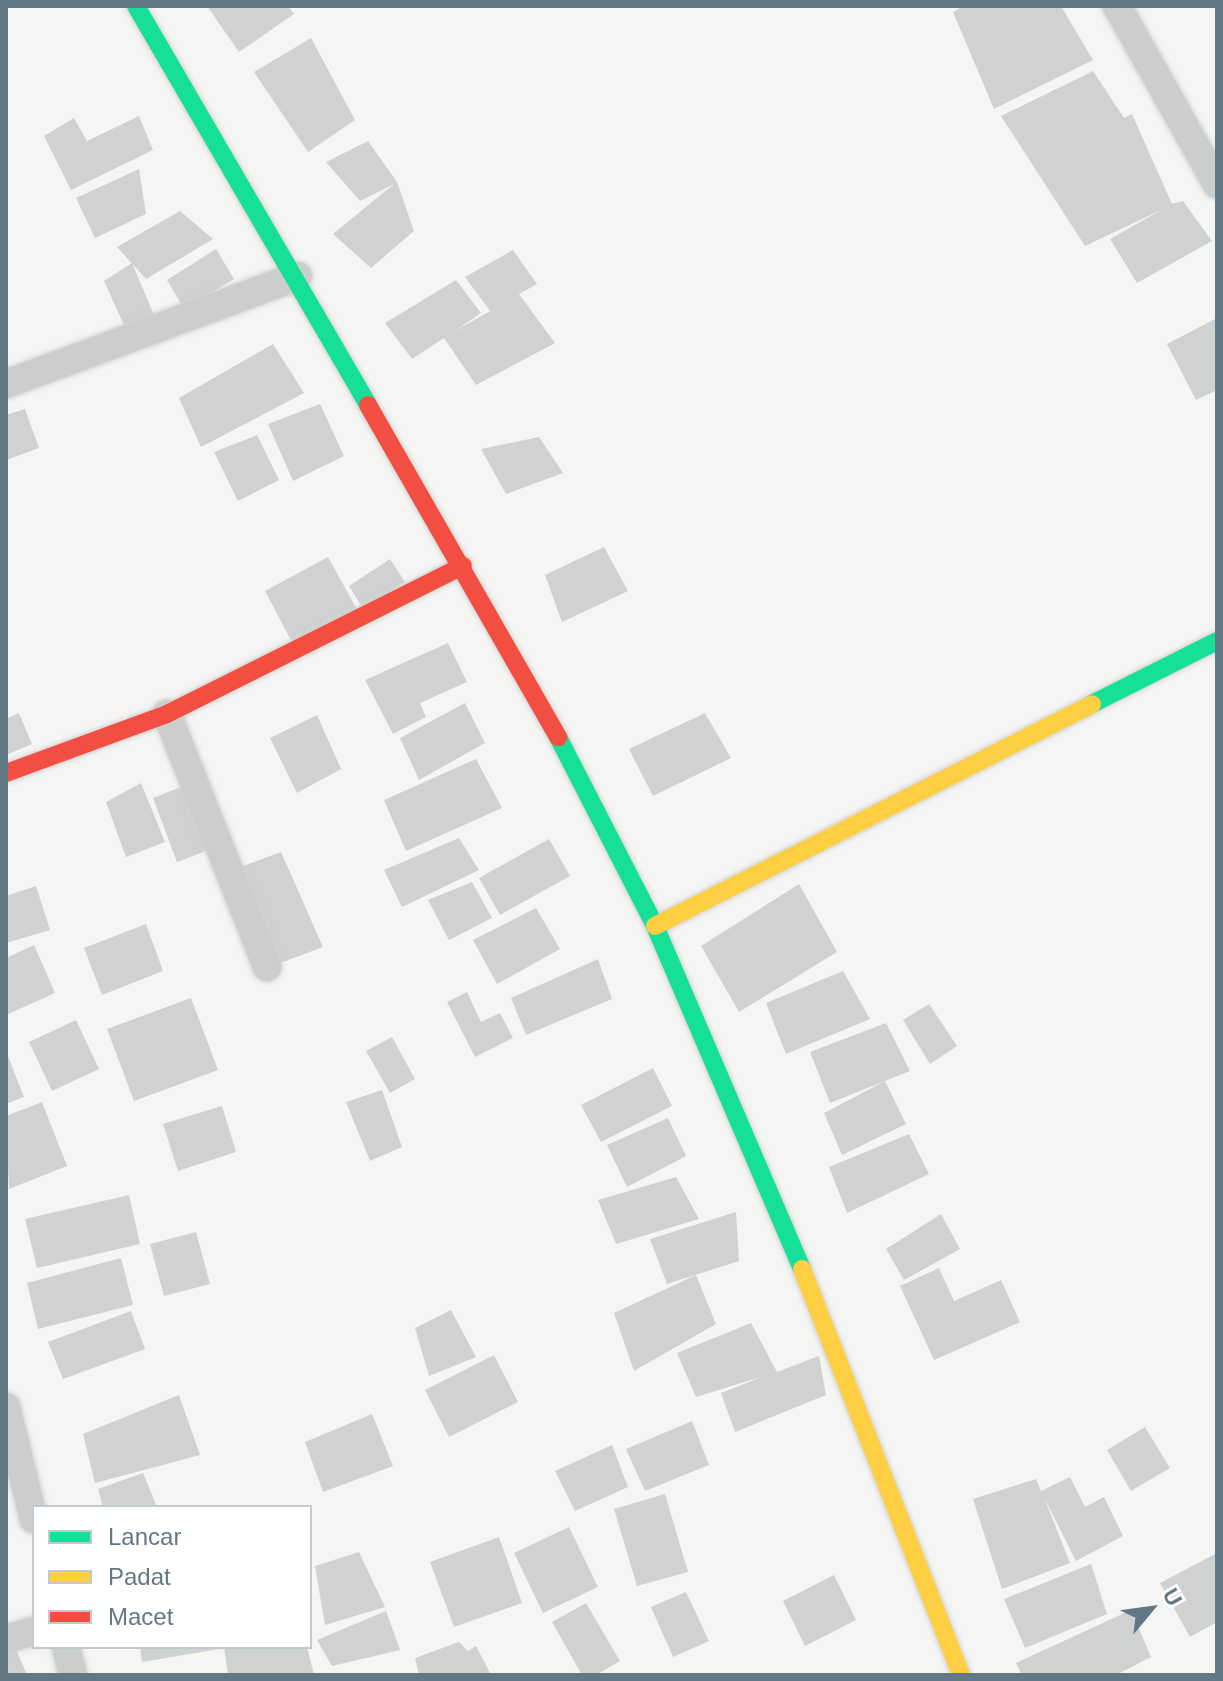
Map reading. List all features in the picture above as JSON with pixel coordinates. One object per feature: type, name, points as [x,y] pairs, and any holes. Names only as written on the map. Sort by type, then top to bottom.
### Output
[{"type":"main road","points":[[136,6],[298,276],[463,566],[655,926],[772,1192],[961,1675]]},
{"type":"main road","points":[[6,773],[167,714],[463,566]]},
{"type":"main road","points":[[655,926],[1217,641]]},
{"type":"street","points":[[1117,6],[1217,184]]},
{"type":"street","points":[[6,384],[298,276]]},
{"type":"street","points":[[167,714],[267,967]]},
{"type":"street","points":[[6,1407],[32,1512]]},
{"type":"street","points":[[6,1639],[32,1632]]},
{"type":"street","points":[[66,1649],[73,1675]]},
{"type":"building","points":[[207,6],[288,6],[294,14],[239,52]]},
{"type":"building","points":[[964,6],[1061,6],[1093,60],[994,109],[953,12]]},
{"type":"building","points":[[311,38],[355,120],[308,152],[254,72]]},
{"type":"building","points":[[1093,71],[1124,118],[1132,114],[1172,204],[1183,201],[1212,241],[1137,283],[1110,239],[1163,209],[1085,246],[1001,116]]},
{"type":"building","points":[[139,116],[153,150],[71,190],[44,136],[74,118],[87,141]]},
{"type":"building","points":[[368,141],[397,182],[414,231],[371,268],[333,234],[394,184],[360,201],[326,162]]},
{"type":"building","points":[[139,169],[146,214],[95,238],[76,198]]},
{"type":"building","points":[[180,211],[213,239],[146,279],[117,247]]},
{"type":"building","points":[[216,249],[234,279],[184,309],[167,280]]},
{"type":"building","points":[[513,250],[537,284],[519,294],[555,343],[476,385],[444,338],[412,359],[385,323],[456,280],[481,313],[455,331],[490,311],[465,277]]},
{"type":"building","points":[[132,263],[154,315],[124,325],[104,281]]},
{"type":"building","points":[[1217,318],[1217,390],[1196,400],[1167,344]]},
{"type":"building","points":[[273,344],[304,393],[201,447],[179,398]]},
{"type":"building","points":[[320,404],[344,456],[293,481],[268,424]]},
{"type":"building","points":[[25,409],[39,448],[6,460],[6,415]]},
{"type":"building","points":[[257,435],[279,480],[238,501],[214,452]]},
{"type":"building","points":[[539,437],[563,473],[506,494],[481,449]]},
{"type":"building","points":[[604,547],[628,591],[562,622],[545,575]]},
{"type":"building","points":[[328,557],[358,611],[294,646],[265,591]]},
{"type":"building","points":[[390,559],[405,582],[363,609],[349,586]]},
{"type":"building","points":[[448,643],[467,682],[420,703],[426,717],[393,734],[365,680]]},
{"type":"building","points":[[465,703],[485,743],[419,780],[400,738]]},
{"type":"building","points":[[19,713],[32,744],[6,755],[6,719]]},
{"type":"building","points":[[705,713],[731,758],[653,796],[629,749]]},
{"type":"building","points":[[317,715],[341,769],[297,793],[270,738]]},
{"type":"building","points":[[476,759],[502,808],[406,851],[384,800]]},
{"type":"building","points":[[141,783],[165,842],[126,857],[106,802]]},
{"type":"building","points":[[189,784],[214,848],[177,862],[153,798]]},
{"type":"building","points":[[459,838],[479,870],[402,907],[384,870]]},
{"type":"building","points":[[549,839],[570,876],[500,915],[479,878]]},
{"type":"building","points":[[281,852],[323,947],[275,965],[235,869]]},
{"type":"building","points":[[472,882],[492,918],[449,940],[428,900]]},
{"type":"building","points":[[799,884],[837,952],[739,1012],[701,946]]},
{"type":"building","points":[[36,886],[50,930],[6,943],[6,896]]},
{"type":"building","points":[[536,908],[560,949],[497,984],[473,940]]},
{"type":"building","points":[[146,924],[163,971],[102,995],[84,948]]},
{"type":"building","points":[[34,945],[55,993],[6,1015],[6,958]]},
{"type":"building","points":[[598,959],[612,999],[526,1035],[511,998]]},
{"type":"building","points":[[843,971],[870,1019],[786,1054],[766,1003]]},
{"type":"building","points":[[467,992],[481,1022],[500,1013],[513,1038],[475,1057],[447,1002]]},
{"type":"building","points":[[191,998],[218,1070],[134,1101],[107,1029]]},
{"type":"building","points":[[929,1004],[957,1046],[930,1064],[903,1020]]},
{"type":"building","points":[[76,1020],[99,1069],[52,1091],[29,1042]]},
{"type":"building","points":[[886,1023],[910,1071],[830,1103],[810,1052]]},
{"type":"building","points":[[392,1037],[415,1079],[390,1093],[366,1051]]},
{"type":"building","points":[[6,1051],[24,1097],[6,1104]]},
{"type":"building","points":[[653,1068],[672,1106],[601,1142],[581,1105]]},
{"type":"building","points":[[885,1081],[906,1124],[842,1155],[824,1113]]},
{"type":"building","points":[[382,1090],[402,1147],[370,1161],[346,1102]]},
{"type":"building","points":[[42,1102],[67,1166],[9,1189],[6,1116]]},
{"type":"building","points":[[222,1106],[236,1152],[178,1171],[163,1124]]},
{"type":"building","points":[[668,1118],[686,1156],[627,1187],[607,1145]]},
{"type":"building","points":[[909,1134],[929,1174],[847,1213],[829,1167]]},
{"type":"building","points":[[676,1177],[699,1219],[616,1244],[598,1200]]},
{"type":"building","points":[[129,1195],[140,1244],[37,1268],[25,1219]]},
{"type":"building","points":[[736,1212],[739,1261],[667,1284],[650,1239]]},
{"type":"building","points":[[941,1214],[960,1249],[904,1280],[886,1249]]},
{"type":"building","points":[[196,1232],[210,1284],[164,1296],[150,1244]]},
{"type":"building","points":[[121,1258],[133,1305],[38,1329],[27,1283]]},
{"type":"building","points":[[939,1268],[954,1301],[1001,1280],[1020,1322],[934,1360],[900,1286]]},
{"type":"building","points":[[696,1275],[716,1324],[634,1371],[614,1313]]},
{"type":"building","points":[[451,1310],[476,1357],[429,1376],[415,1328]]},
{"type":"building","points":[[131,1311],[145,1349],[63,1379],[48,1342]]},
{"type":"building","points":[[751,1323],[777,1372],[819,1356],[826,1395],[735,1432],[721,1393],[764,1376],[696,1397],[677,1353]]},
{"type":"building","points":[[494,1355],[518,1402],[449,1437],[425,1390]]},
{"type":"building","points":[[179,1395],[200,1455],[95,1483],[83,1434]]},
{"type":"building","points":[[372,1414],[393,1466],[323,1492],[305,1442]]},
{"type":"building","points":[[692,1421],[709,1465],[645,1491],[626,1449]]},
{"type":"building","points":[[1145,1427],[1170,1468],[1131,1491],[1107,1450]]},
{"type":"building","points":[[612,1445],[628,1487],[575,1511],[555,1471]]},
{"type":"building","points":[[143,1473],[156,1505],[102,1505],[98,1489]]},
{"type":"building","points":[[1070,1477],[1085,1507],[1104,1497],[1123,1536],[1076,1561],[1044,1497],[1070,1563],[1002,1589],[973,1499],[1036,1479],[1041,1491]]},
{"type":"building","points":[[665,1494],[688,1572],[637,1586],[614,1509]]},
{"type":"building","points":[[569,1527],[598,1587],[543,1613],[514,1553]]},
{"type":"building","points":[[499,1537],[522,1603],[454,1627],[430,1562]]},
{"type":"building","points":[[359,1552],[385,1607],[325,1625],[315,1566]]},
{"type":"building","points":[[1217,1553],[1217,1622],[1190,1637],[1160,1583]]},
{"type":"building","points":[[1091,1564],[1107,1614],[1025,1648],[1004,1599]]},
{"type":"building","points":[[834,1575],[856,1620],[805,1646],[783,1601]]},
{"type":"building","points":[[686,1592],[709,1641],[673,1657],[651,1607]]},
{"type":"building","points":[[586,1603],[620,1661],[596,1675],[582,1675],[552,1622]]},
{"type":"building","points":[[1131,1610],[1151,1657],[1116,1675],[1022,1675],[1016,1663]]},
{"type":"building","points":[[386,1611],[400,1650],[332,1666],[317,1640]]},
{"type":"building","points":[[13,1642],[27,1675],[6,1675],[6,1645]]},
{"type":"building","points":[[459,1642],[468,1651],[476,1646],[491,1675],[419,1675],[415,1658]]},
{"type":"building","points":[[140,1649],[219,1649],[142,1662]]},
{"type":"building","points":[[224,1649],[308,1649],[314,1675],[228,1675]]},
{"type":"traffic: fast","points":[[136,6],[368,405]]},
{"type":"traffic: fast","points":[[1092,704],[1217,641]]},
{"type":"traffic: fast","points":[[558,737],[655,926],[802,1269]]},
{"type":"traffic: slow","points":[[655,926],[1092,704]]},
{"type":"traffic: slow","points":[[802,1269],[961,1675]]},
{"type":"traffic: jam","points":[[368,405],[558,737]]},
{"type":"traffic: jam","points":[[6,773],[167,714],[463,566]]}]
